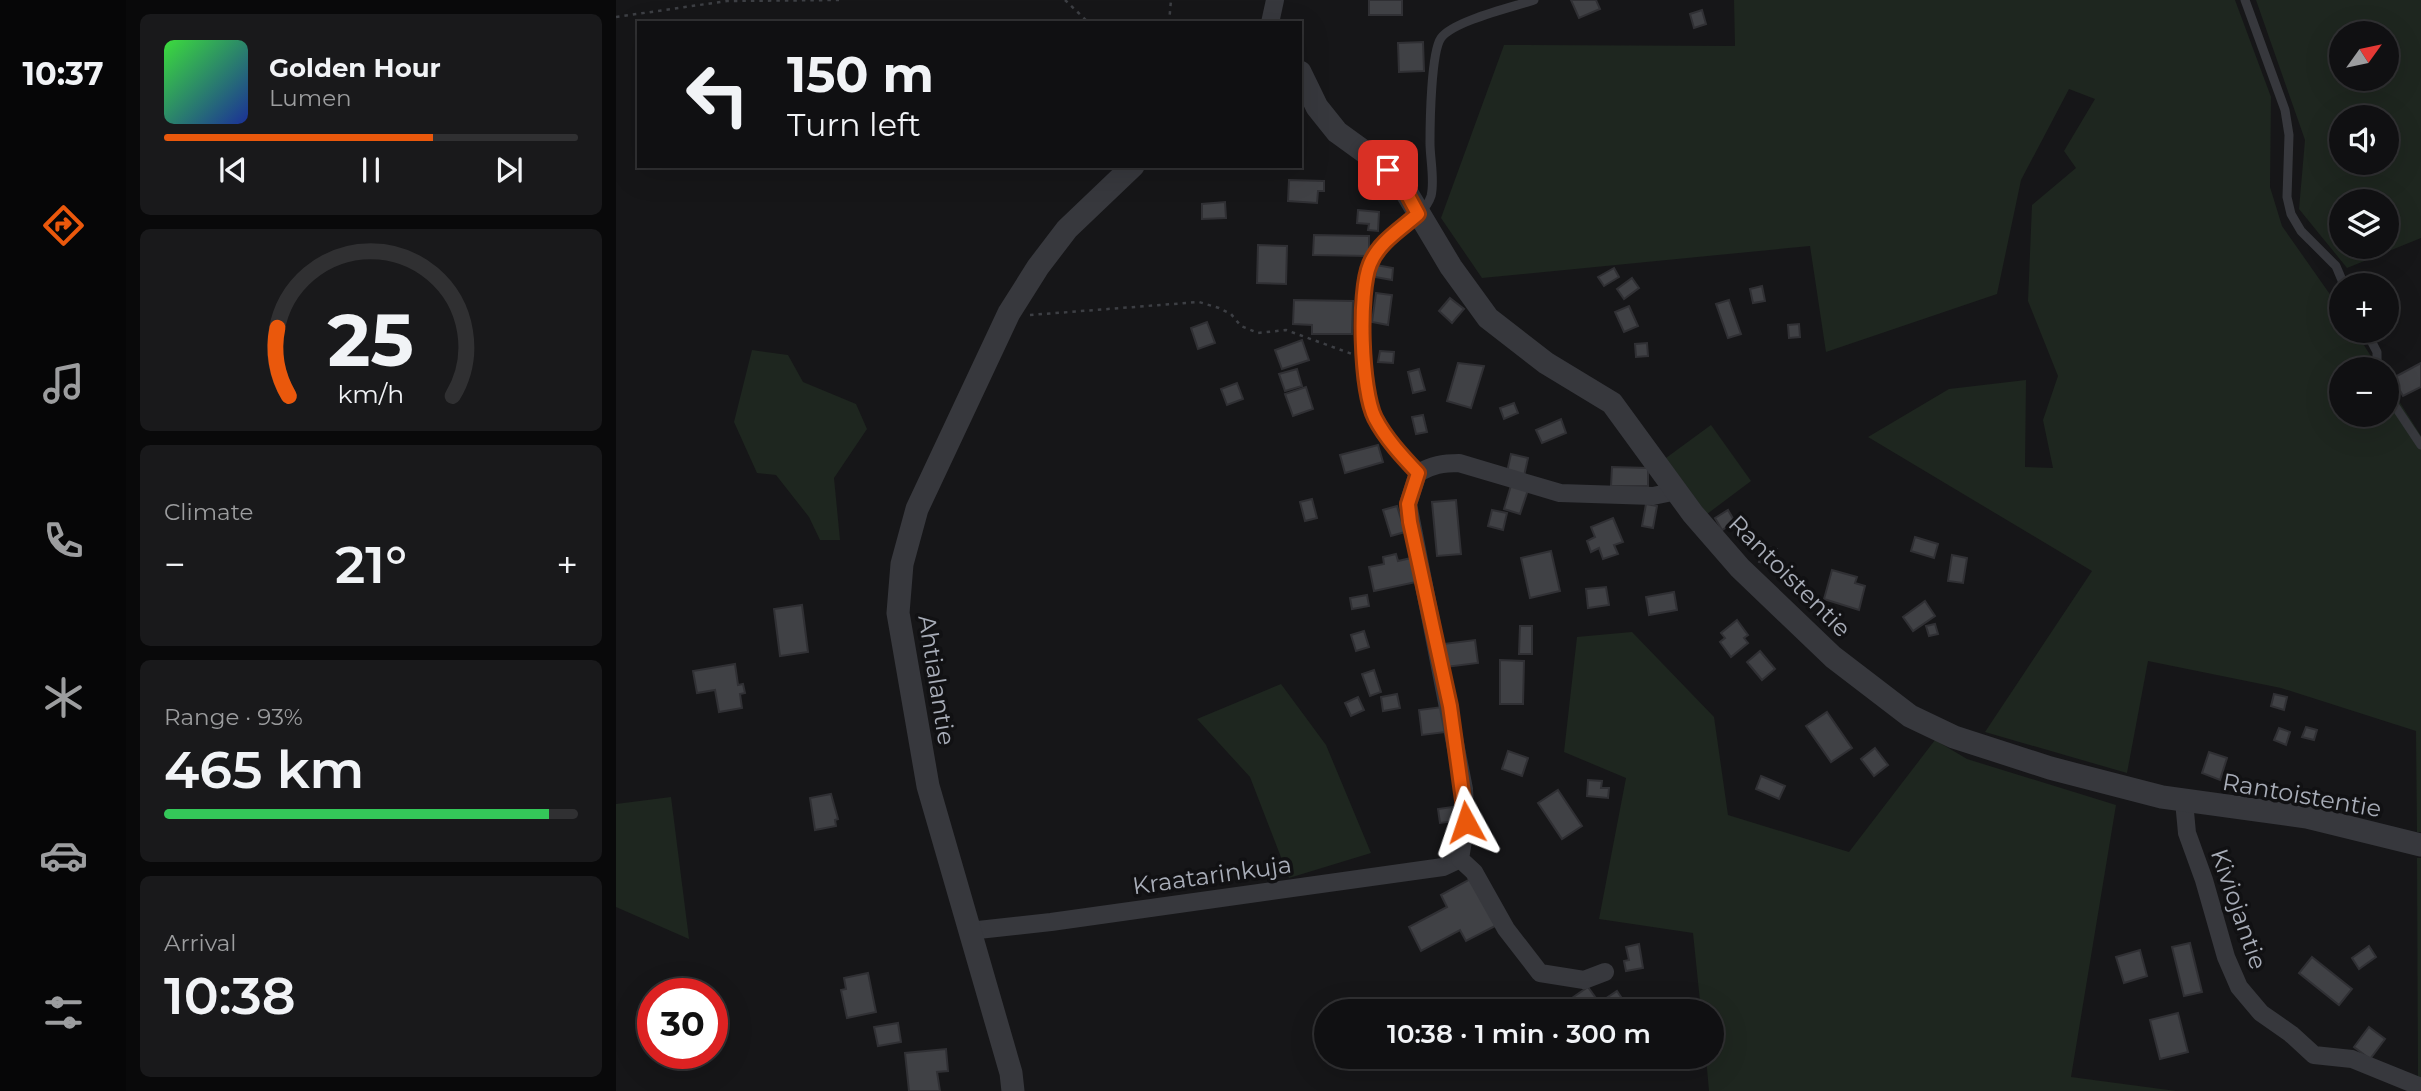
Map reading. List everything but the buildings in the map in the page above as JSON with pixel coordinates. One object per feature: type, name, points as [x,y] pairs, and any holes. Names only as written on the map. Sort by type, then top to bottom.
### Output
[{"type":"street","points":[[1270,21],[1275,0]]},
{"type":"street","name":"Rantoistentie","points":[[1302,76],[1317,107],[1337,132],[1388,170],[1405,190],[1451,268],[1488,318],[1546,363],[1612,403],[1677,491],[1740,568],[1802,629],[1866,684],[1910,716],[1954,737],[2050,768],[2185,801],[2307,817],[2421,845]]},
{"type":"street","name":"Ahtialantie","points":[[1013,1091],[1011,1073],[928,786],[898,613],[902,564],[917,509],[1009,313],[1038,267],[1067,229],[1131,168]]},
{"type":"street","points":[[1605,972],[1584,980],[1540,973],[1506,929],[1474,872],[1460,859],[1466,822],[1464,789],[1408,504],[1418,473],[1433,465],[1459,463],[1560,493],[1653,496],[1677,491]]},
{"type":"street","name":"Kiviojantie","points":[[2185,801],[2187,833],[2204,880],[2226,957],[2239,987],[2261,1013],[2291,1034],[2314,1055],[2352,1059],[2421,1087]]},
{"type":"street","name":"Kraatarinkuja","points":[[969,931],[1443,867],[1460,859]]},
{"type":"lane","points":[[1418,473],[1386,436],[1373,415],[1364,357],[1363,288],[1370,263],[1382,243],[1418,214],[1431,196],[1430,118],[1437,50],[1441,37],[1454,27],[1534,0]]},
{"type":"lane","points":[[2245,0],[2285,110],[2289,135],[2287,197],[2291,214],[2301,232],[2336,266],[2339,273]]},
{"type":"lane","points":[[2399,412],[2421,445]]},
{"type":"path","points":[[616,17],[727,1],[839,0]]},
{"type":"path","points":[[1065,0],[1086,21]]},
{"type":"path","points":[[1169,21],[1171,0]]},
{"type":"path","points":[[1009,313],[1034,315],[1199,302],[1231,314],[1241,327],[1258,333],[1286,330],[1364,357]]},
{"type":"shaded area","points":[[1734,0],[2235,0],[2271,97],[2270,187],[2282,226],[2329,293],[2329,343],[2363,343],[2371,357],[2329,357],[2329,427],[2399,427],[2399,401],[2421,436],[2421,832],[2417,832],[2416,731],[2281,688],[2148,661],[2127,773],[1985,732],[2092,571],[1868,437],[1949,389],[2026,380],[2025,467],[2053,468],[2043,420],[2058,376],[2028,301],[2032,205],[2076,168],[2064,151],[2095,99],[2069,89],[2021,180],[1997,294],[1826,352],[1810,246],[1482,278],[1441,218],[1504,45],[1735,46]]},
{"type":"shaded area","points":[[2256,0],[2421,0],[2421,238],[2399,247],[2399,189],[2329,189],[2329,246],[2299,209],[2305,140]]},
{"type":"shaded area","points":[[2340,259],[2369,259],[2347,268]]},
{"type":"shaded area","points":[[752,350],[788,355],[803,382],[856,404],[867,429],[834,478],[840,540],[820,540],[809,517],[776,475],[757,473],[734,422]]},
{"type":"shaded area","points":[[1711,425],[1751,481],[1707,514],[1666,458]]},
{"type":"shaded area","points":[[1632,632],[1714,717],[1728,815],[1849,852],[1935,740],[1967,759],[2116,805],[2071,1077],[2176,1091],[1709,1091],[1707,1069],[1724,1069],[1724,999],[1700,999],[1693,933],[1599,919],[1626,778],[1564,752],[1577,637]]},
{"type":"shaded area","points":[[1281,684],[1326,745],[1371,853],[1289,878],[1250,777],[1197,719]]},
{"type":"shaded area","points":[[671,797],[689,939],[616,907],[616,804]]},
{"type":"shaded area","points":[[2417,858],[2421,858],[2421,1080],[2418,1079]]},
{"type":"route","points":[[1388,170],[1405,190],[1418,214],[1382,243],[1370,263],[1363,288],[1364,369],[1373,415],[1386,436],[1418,473],[1408,504],[1410,522],[1450,706],[1464,789],[1466,822]]}]
